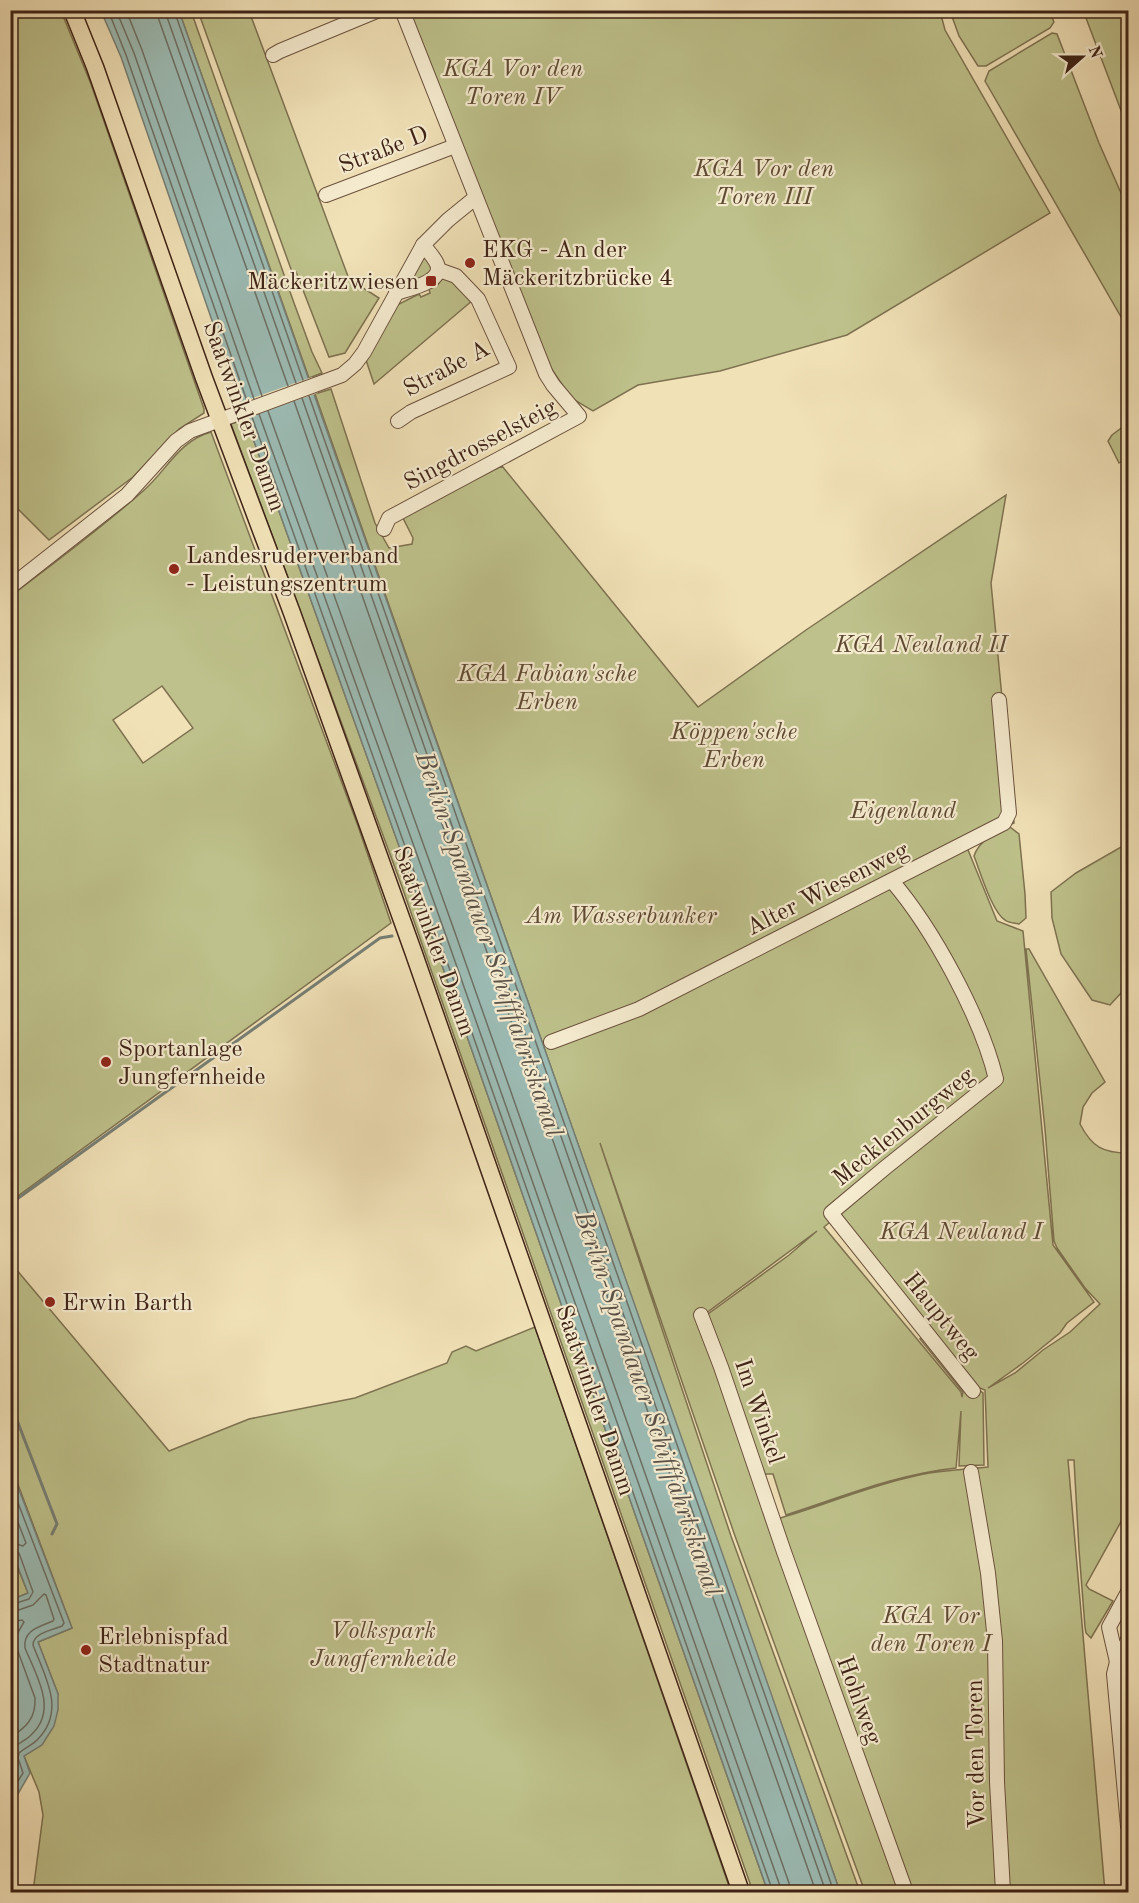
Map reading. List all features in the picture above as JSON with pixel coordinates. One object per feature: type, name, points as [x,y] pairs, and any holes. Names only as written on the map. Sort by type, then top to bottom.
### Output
[{"type":"main road","name":"Saatwinkler Damm","points":[[72,10],[224,417],[413,951],[741,1893]]},
{"type":"street","points":[[273,55],[379,10]]},
{"type":"street","points":[[10,587],[127,495],[176,441],[190,431],[342,375],[364,352],[423,245],[475,198],[402,10]]},
{"type":"street","name":"Straße D","points":[[326,195],[455,146]]},
{"type":"street","name":"Singdrosselsteig","points":[[384,529],[389,518],[579,416],[546,374],[475,198]]},
{"type":"street","points":[[396,293],[430,281],[438,275],[439,270],[433,257],[423,245]]},
{"type":"street","name":"Straße A","points":[[398,421],[411,412],[509,367],[478,299],[456,276],[439,270]]},
{"type":"street","name":"Alter Wiesenweg","points":[[551,1042],[639,1009],[1004,823],[1009,813],[999,700]]},
{"type":"street","name":"Mecklenburgweg","points":[[831,1213],[996,1079],[974,1018],[954,977],[903,894],[891,881]]},
{"type":"street","name":"Hauptweg","points":[[831,1213],[973,1391]]},
{"type":"street","name":"Im Winkel","points":[[701,1315],[774,1522]]},
{"type":"street","name":"Vor den Toren","points":[[971,1472],[988,1573],[995,1641],[997,1782],[1003,1893]]},
{"type":"street","name":"Hohlweg","points":[[774,1522],[906,1893]]},
{"type":"street","points":[[1117,1662],[1109,1628],[1128,1592]]},
{"type":"street","points":[[1128,1640],[1114,1674],[1128,1826]]},
{"type":"green space","points":[[10,11],[61,11],[91,84],[204,409],[204,413],[179,429],[133,477],[49,540],[11,502]]},
{"type":"green space","points":[[179,11],[191,11],[294,303],[322,373],[309,378]]},
{"type":"green space","points":[[198,11],[249,11],[349,279],[379,298],[345,353],[329,357],[296,272],[292,272]]},
{"type":"green space","name":"KGA Vor den Toren III","points":[[410,11],[940,11],[945,30],[1050,213],[847,335],[720,371],[638,385],[593,411],[571,398],[545,359]]},
{"type":"green space","points":[[950,11],[1049,11],[1054,22],[1050,28],[986,66],[978,66],[959,36]]},
{"type":"green space","points":[[1095,11],[1128,11],[1128,129],[1086,18]]},
{"type":"green space","points":[[1052,33],[1057,34],[1099,143],[1128,209],[1128,329],[985,81],[989,71]]},
{"type":"green space","points":[[421,258],[428,259],[433,271],[409,285]]},
{"type":"green space","points":[[443,277],[455,280],[473,300],[374,384],[366,360],[397,305],[419,294],[421,297],[430,293],[429,289],[437,286]]},
{"type":"green space","points":[[331,389],[375,523],[389,548],[412,544],[413,538],[402,516],[502,466],[698,707],[806,630],[1006,495],[991,583],[1014,823],[966,845],[997,921],[1023,931],[1053,1245],[1094,1302],[1067,1323],[1060,1333],[988,1388],[1015,1373],[1070,1332],[1100,1304],[1085,1288],[1054,1241],[1026,949],[1029,949],[1105,1082],[1092,1093],[1083,1107],[1080,1124],[1089,1138],[1099,1147],[1112,1152],[1128,1153],[1128,1509],[1086,1585],[1089,1589],[1113,1601],[1091,1638],[1086,1633],[1085,1627],[1074,1460],[1068,1460],[1105,1892],[865,1892],[735,1536],[600,1143],[731,1536],[860,1892],[840,1892],[315,394]],"holes":[[[835,1218],[977,1387],[985,1390],[988,1467],[933,1472],[897,1480],[777,1519],[705,1314],[817,1231],[789,1255],[708,1314],[763,1474],[773,1474],[786,1515],[912,1475],[956,1468],[961,1411],[959,1466],[984,1465],[983,1393],[972,1385],[927,1337],[920,1339],[963,1392],[962,1397],[961,1392],[824,1227]]]},
{"type":"green space","points":[[246,419],[427,924],[426,932],[431,934],[768,1892],[753,1892],[401,884],[231,424]]},
{"type":"green space","points":[[1128,423],[1128,457],[1119,463],[1108,441]]},
{"type":"green space","name":"Sportanlage Jungfernheide","points":[[211,432],[358,826],[391,923],[11,1201],[11,596],[126,506],[151,484],[181,450],[200,436]],"holes":[[[162,686],[193,728],[143,763],[113,720]]]},
{"type":"green space","points":[[1010,827],[1019,834],[1025,894],[1026,918],[1019,924],[1006,921],[1000,916],[987,891],[974,856],[984,841]]},
{"type":"green space","points":[[1128,843],[1128,976],[1121,993],[1110,1005],[1092,1000],[1061,954],[1052,918],[1051,892],[1076,873]]},
{"type":"green space","name":"Volkspark Jungfernheide","points":[[10,1262],[169,1451],[249,1419],[355,1398],[447,1363],[452,1352],[466,1346],[476,1351],[535,1327],[731,1892],[33,1892],[43,1815],[39,1792],[24,1756],[58,1694],[38,1642],[72,1628],[11,1466]]},
{"type":"green space","points":[[10,1549],[28,1593],[11,1600],[10,1600]]},
{"type":"water","name":"Berlin-Spandauer Schifffahrtskanal","points":[[101,11],[179,11],[840,1892],[768,1892],[431,934],[426,931],[427,924],[246,419],[121,57]]},
{"type":"water","points":[[10,1466],[72,1628],[38,1642],[58,1694],[58,1710],[54,1726],[42,1745],[24,1756],[30,1773],[11,1806],[11,1600],[28,1593],[11,1549]]},
{"type":"pier","points":[[312,377],[318,393],[243,419],[238,403]]},
{"type":"waterway","points":[[10,1204],[380,938],[392,936]]},
{"type":"waterway","points":[[15,1415],[57,1524],[52,1534]]},
{"type":"place","name":"EKG - An der Mäckeritzbrücke 4","points":[[470,263]]},
{"type":"place","name":"Mäckeritzwiesen","points":[[431,281]]},
{"type":"place","name":"Landesruderverband - Leistungszentrum","points":[[174,569]]},
{"type":"place","name":"Sportanlage Jungfernheide","points":[[106,1062]]},
{"type":"place","name":"Erwin Barth","points":[[50,1302]]},
{"type":"place","name":"Erlebnispfad Stadtnatur","points":[[86,1650]]},
{"type":"park label","name":"KGA Vor den Toren IV","points":[[513,82]]},
{"type":"park label","name":"KGA Neuland II","points":[[921,644]]},
{"type":"park label","name":"KGA Fabian'sche Erben","points":[[547,687]]},
{"type":"park label","name":"Köppen'sche Erben","points":[[734,745]]},
{"type":"park label","name":"Eigenland","points":[[903,810]]},
{"type":"park label","name":"Am Wasserbunker","points":[[621,915]]},
{"type":"park label","name":"KGA Neuland I","points":[[961,1231]]},
{"type":"park label","name":"KGA Vor den Toren I","points":[[931,1629]]}]
